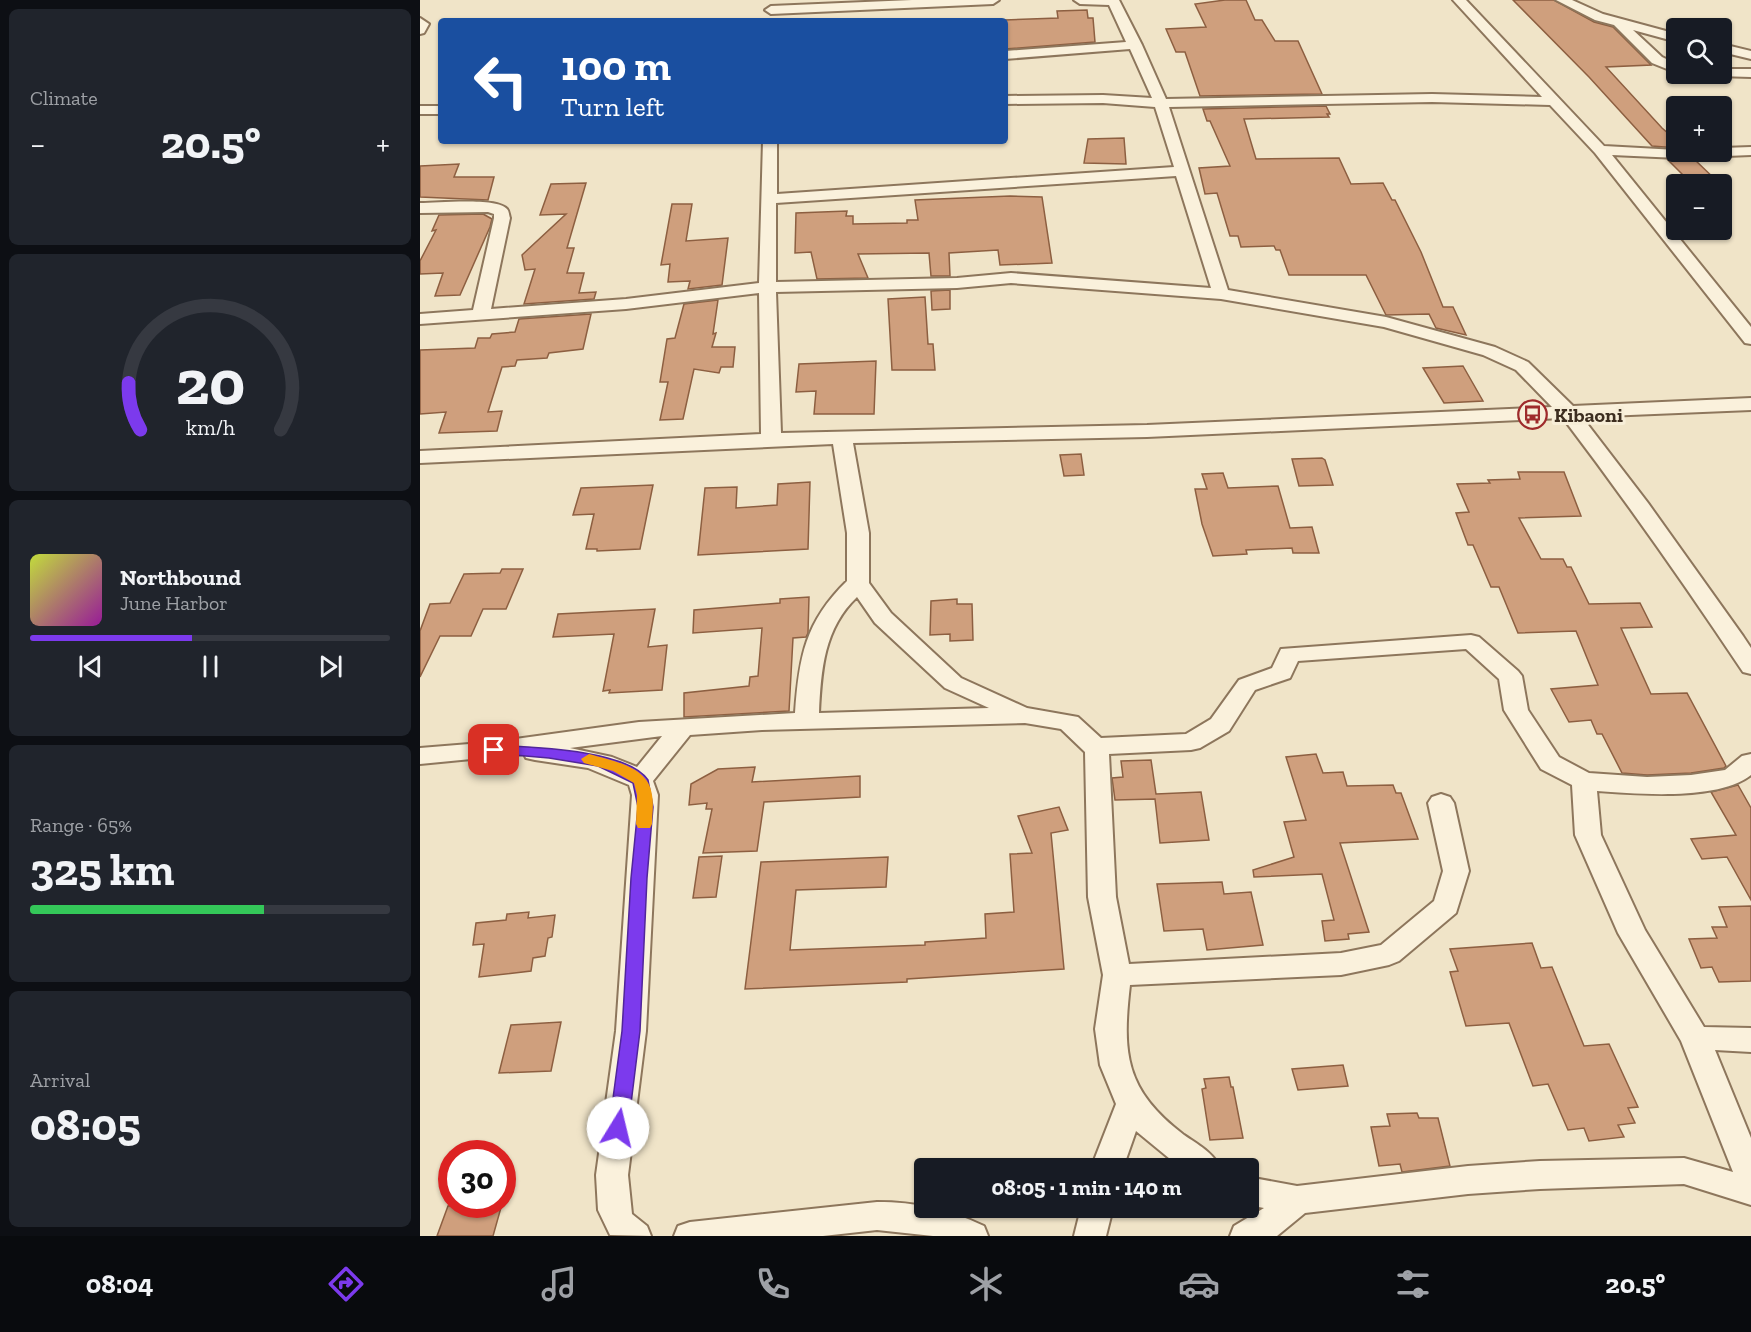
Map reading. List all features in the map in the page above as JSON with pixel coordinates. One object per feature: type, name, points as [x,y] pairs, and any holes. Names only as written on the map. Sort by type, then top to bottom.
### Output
[{"type":"street","points":[[771,10],[993,0]]},
{"type":"street","points":[[1080,0],[1113,1],[1136,45],[1161,103],[1181,171],[1196,207],[1221,294]]},
{"type":"street","points":[[1459,0],[1600,150],[1751,339]]},
{"type":"street","points":[[1562,0],[1618,24],[1666,35]]},
{"type":"street","points":[[420,22],[423,24],[420,30]]},
{"type":"street","points":[[1618,24],[1657,60],[1666,64]]},
{"type":"street","points":[[1008,56],[1136,45]]},
{"type":"street","points":[[1732,50],[1751,54]]},
{"type":"street","points":[[1732,73],[1751,73]]},
{"type":"street","points":[[1008,100],[1103,99],[1161,103],[1432,98],[1553,101]]},
{"type":"street","points":[[420,110],[438,110]]},
{"type":"street","points":[[770,144],[767,287],[771,439]]},
{"type":"street","points":[[1600,150],[1678,154],[1751,151]]},
{"type":"street","points":[[770,199],[1181,171]]},
{"type":"street","points":[[420,208],[490,207],[501,211],[502,218],[481,314]]},
{"type":"street","points":[[420,319],[626,304],[767,287],[957,283],[1011,278],[1069,280],[1221,294],[1386,322],[1489,351],[1522,366],[1567,411],[1641,507],[1732,636],[1751,667]]},
{"type":"street","points":[[420,457],[842,436],[1147,431],[1751,404]]},
{"type":"street","points":[[842,436],[858,533],[858,583],[884,618],[953,683],[1025,715]]},
{"type":"street","points":[[807,721],[809,670],[815,642],[828,615],[839,600],[858,583]]},
{"type":"street","points":[[1095,746],[1191,742],[1220,725],[1246,685],[1282,673],[1289,654],[1471,642],[1510,676],[1516,710],[1550,763],[1584,781],[1647,786],[1691,784],[1732,777],[1751,762]]},
{"type":"street","points":[[420,756],[494,750],[606,734],[807,721],[1025,715],[1069,723],[1095,746],[1097,752],[1102,897],[1117,975],[1110,1029],[1115,1065],[1131,1104],[1153,1129],[1191,1158]]},
{"type":"street","points":[[640,780],[683,728]]},
{"type":"street","points":[[494,750],[549,753],[601,761],[640,780],[645,807],[631,1031],[612,1175],[612,1192],[618,1222],[627,1233],[634,1236]]},
{"type":"street","points":[[1584,781],[1588,835],[1632,933],[1695,1038],[1751,1177]]},
{"type":"street","points":[[1117,975],[1341,964],[1389,954],[1446,906],[1456,871],[1441,802]]},
{"type":"street","points":[[1695,1038],[1751,1040]]},
{"type":"street","points":[[1111,1158],[1131,1104]]},
{"type":"street","points":[[1259,1193],[1297,1200],[1480,1179],[1684,1171],[1751,1191]]},
{"type":"street","points":[[1246,1236],[1265,1226],[1297,1200]]},
{"type":"street","points":[[690,1236],[877,1216],[906,1216],[929,1220],[972,1236]]},
{"type":"street","points":[[1090,1236],[1094,1218]]},
{"type":"building","points":[[1246,0],[1255,20],[1262,20],[1275,41],[1298,41],[1322,94],[1200,96],[1185,52],[1176,52],[1166,29],[1206,27],[1195,4]]},
{"type":"building","points":[[1513,0],[1554,0],[1594,22],[1613,27],[1651,65],[1606,67],[1666,131],[1666,147],[1652,146],[1589,77]]},
{"type":"building","points":[[1087,10],[1088,18],[1093,18],[1095,42],[1008,49],[1008,20],[1058,18],[1057,11]]},
{"type":"building","points":[[1326,106],[1329,117],[1244,119],[1256,159],[1339,158],[1351,184],[1383,183],[1392,200],[1395,200],[1421,252],[1443,307],[1453,307],[1466,335],[1436,328],[1429,314],[1386,315],[1366,275],[1289,275],[1280,250],[1276,250],[1274,246],[1241,247],[1238,236],[1230,236],[1217,193],[1205,194],[1199,168],[1230,166],[1203,109]]},
{"type":"building","points":[[1124,138],[1126,164],[1084,163],[1088,139]]},
{"type":"building","points":[[1670,162],[1697,162],[1710,174],[1682,174]]},
{"type":"building","points":[[459,164],[454,177],[494,177],[488,200],[420,197],[420,166]]},
{"type":"building","points":[[586,183],[567,248],[574,248],[567,273],[584,273],[579,293],[596,292],[594,299],[524,304],[535,269],[525,270],[522,255],[566,214],[540,215],[551,184]]},
{"type":"building","points":[[1042,197],[1052,263],[1000,265],[998,250],[949,253],[950,276],[931,276],[929,253],[858,254],[868,278],[817,279],[811,252],[795,253],[796,213],[847,211],[846,216],[853,216],[853,224],[907,223],[907,220],[918,220],[915,200]]},
{"type":"building","points":[[672,204],[692,204],[686,241],[728,238],[722,285],[688,289],[690,281],[668,282],[670,264],[661,265]]},
{"type":"building","points":[[483,214],[492,219],[490,227],[460,295],[435,296],[443,273],[420,274],[420,261],[436,230],[432,231],[439,215]]},
{"type":"building","points":[[950,290],[950,309],[932,310],[931,291]]},
{"type":"building","points":[[925,297],[928,344],[933,344],[935,370],[892,370],[888,299]]},
{"type":"building","points":[[718,300],[713,334],[716,333],[712,347],[735,347],[733,367],[721,367],[719,373],[694,369],[683,419],[660,420],[668,382],[660,382],[667,339],[675,338],[684,304]]},
{"type":"building","points":[[591,314],[583,349],[549,353],[547,358],[517,360],[515,366],[502,367],[488,412],[502,411],[497,431],[439,433],[446,412],[420,414],[420,350],[475,348],[478,338],[490,338],[492,334],[515,332],[519,319]]},
{"type":"building","points":[[876,361],[874,414],[814,414],[816,391],[796,392],[799,364]]},
{"type":"building","points":[[1463,366],[1483,401],[1444,403],[1423,368]]},
{"type":"building","points":[[1081,454],[1084,475],[1064,476],[1060,455]]},
{"type":"building","points":[[1322,458],[1325,460],[1333,485],[1299,486],[1292,459]]},
{"type":"building","points":[[1518,472],[1564,472],[1581,516],[1519,518],[1541,559],[1563,559],[1567,567],[1571,567],[1589,604],[1640,603],[1652,627],[1621,628],[1651,694],[1687,693],[1726,766],[1724,768],[1691,773],[1647,775],[1622,773],[1602,734],[1597,734],[1591,720],[1569,722],[1551,689],[1598,685],[1576,631],[1518,633],[1499,587],[1491,587],[1473,545],[1468,545],[1456,513],[1469,512],[1457,484],[1520,479]]},
{"type":"building","points":[[1223,473],[1228,488],[1278,486],[1290,528],[1312,527],[1319,553],[1293,553],[1292,548],[1246,550],[1247,554],[1213,556],[1202,524],[1195,489],[1207,489],[1202,474]]},
{"type":"building","points":[[810,482],[808,549],[698,555],[705,488],[737,487],[736,508],[777,505],[778,484]]},
{"type":"building","points":[[653,485],[640,549],[597,551],[597,549],[586,549],[594,514],[573,515],[581,488]]},
{"type":"building","points":[[502,569],[523,569],[506,609],[483,609],[471,636],[440,636],[420,677],[420,631],[430,604],[450,603],[464,574],[500,573]]},
{"type":"building","points":[[809,597],[808,633],[806,637],[793,638],[789,711],[684,717],[684,693],[749,686],[750,677],[758,676],[762,628],[693,633],[694,610],[780,603],[780,599]]},
{"type":"building","points":[[957,599],[957,604],[972,604],[973,640],[950,641],[950,634],[930,635],[931,601]]},
{"type":"building","points":[[655,609],[648,647],[667,645],[662,690],[609,693],[610,690],[603,691],[614,634],[553,637],[558,614]]},
{"type":"building","points":[[1316,754],[1323,773],[1343,772],[1347,786],[1393,785],[1396,793],[1401,793],[1418,839],[1340,843],[1369,932],[1348,934],[1349,939],[1325,941],[1322,921],[1334,920],[1322,874],[1254,877],[1253,870],[1294,857],[1284,822],[1306,820],[1286,757]]},
{"type":"building","points":[[1151,760],[1156,794],[1201,792],[1209,840],[1160,843],[1155,799],[1115,800],[1112,778],[1123,777],[1121,761]]},
{"type":"building","points":[[755,767],[752,782],[860,776],[860,797],[764,802],[757,851],[703,853],[712,809],[706,809],[707,803],[689,805],[691,784],[718,769]]},
{"type":"building","points":[[1738,785],[1751,808],[1751,900],[1727,857],[1702,859],[1691,839],[1736,835],[1711,792]]},
{"type":"building","points":[[1059,807],[1068,830],[1051,833],[1064,969],[907,979],[907,982],[745,989],[761,862],[888,857],[886,887],[796,890],[790,950],[925,945],[925,942],[986,938],[985,914],[1014,912],[1010,854],[1032,853],[1018,816]]},
{"type":"building","points":[[722,856],[716,897],[693,898],[699,857]]},
{"type":"building","points":[[1222,882],[1224,894],[1251,892],[1263,945],[1207,950],[1203,929],[1164,931],[1157,884]]},
{"type":"building","points":[[1751,906],[1751,981],[1719,982],[1712,967],[1701,968],[1689,939],[1717,938],[1712,927],[1727,927],[1719,907]]},
{"type":"building","points":[[529,912],[528,918],[555,915],[552,937],[548,938],[545,956],[533,958],[531,971],[479,977],[484,944],[473,945],[476,923],[506,920],[507,914]]},
{"type":"building","points":[[1532,943],[1541,968],[1552,967],[1584,1046],[1609,1044],[1638,1107],[1628,1108],[1635,1123],[1618,1125],[1624,1137],[1589,1141],[1584,1128],[1568,1130],[1548,1084],[1533,1086],[1509,1023],[1466,1026],[1450,972],[1458,971],[1450,949]]},
{"type":"building","points":[[561,1022],[551,1071],[499,1073],[511,1025]]},
{"type":"building","points":[[1343,1065],[1348,1086],[1298,1090],[1292,1069]]},
{"type":"building","points":[[1229,1077],[1243,1138],[1210,1140],[1202,1089],[1206,1088],[1204,1079]]},
{"type":"building","points":[[1417,1113],[1419,1118],[1438,1118],[1450,1166],[1402,1172],[1400,1164],[1379,1166],[1371,1127],[1390,1126],[1387,1114]]},
{"type":"building","points":[[444,1218],[498,1218],[493,1236],[437,1236]]},
{"type":"slow traffic","points":[[589,759],[618,768],[640,780],[645,795],[644,824]]},
{"type":"place","name":"Kibaoni","points":[[1533,415]]},
{"type":"route","points":[[494,750],[549,753],[601,761],[640,780],[645,795],[631,1031],[618,1128]]}]
